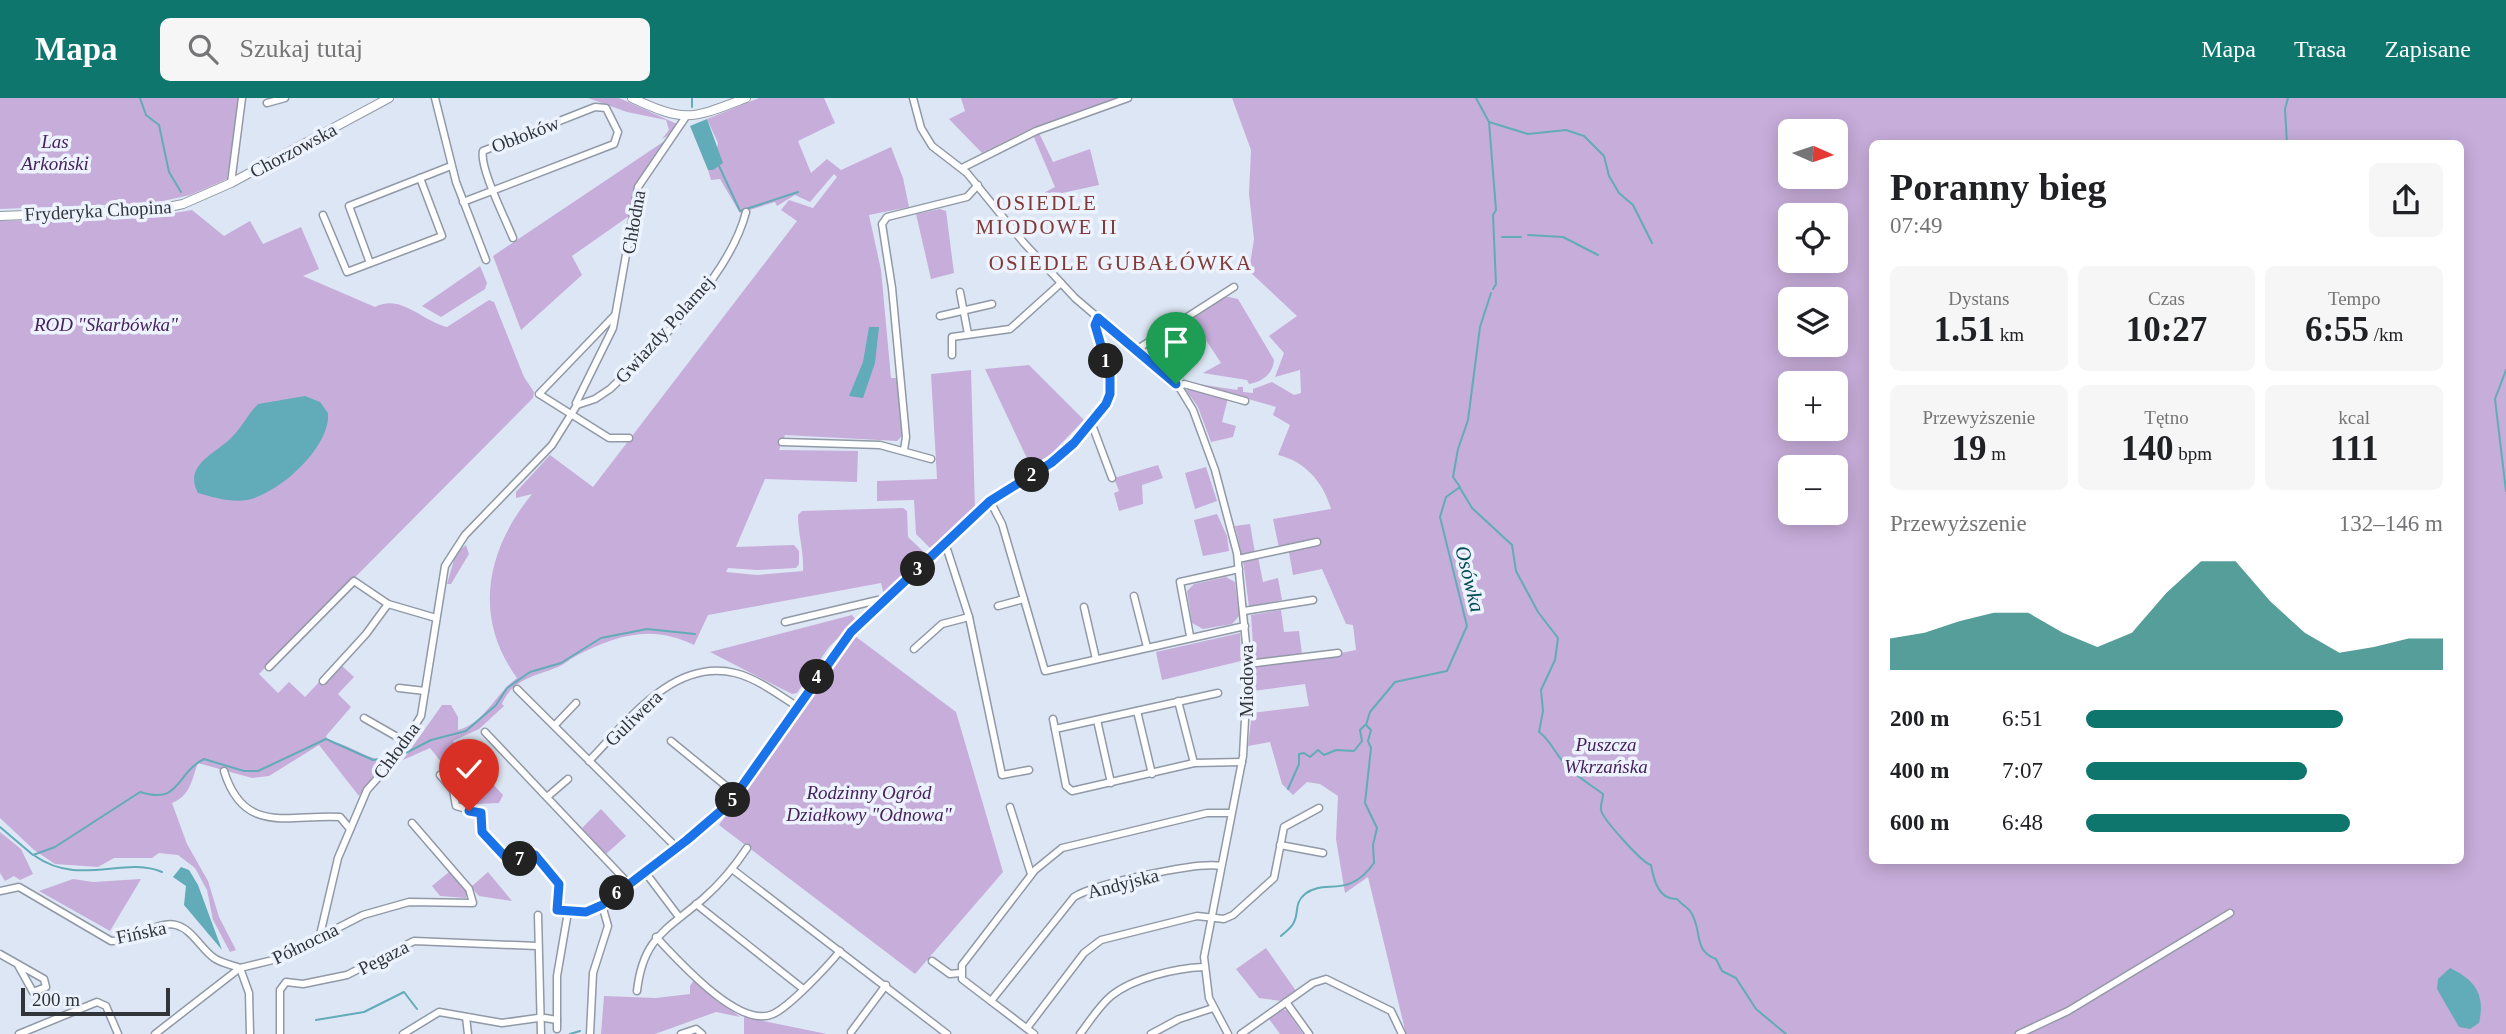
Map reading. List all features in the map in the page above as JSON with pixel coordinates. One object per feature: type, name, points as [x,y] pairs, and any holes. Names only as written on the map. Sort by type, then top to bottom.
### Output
[{"type":"street","points":[[231,183],[242,98]]},
{"type":"street","points":[[267,103],[284,98]]},
{"type":"street","name":"Chorzowska","points":[[196,200],[389,98]]},
{"type":"street","points":[[435,98],[451,166],[486,260]]},
{"type":"street","points":[[632,98],[685,118],[746,98]]},
{"type":"street","name":"Miodowa","points":[[913,98],[920,126],[929,142],[962,168],[1064,284],[1098,318],[1179,387],[1195,415],[1215,470],[1238,559],[1248,664],[1241,762],[1210,917],[1204,967],[1213,1008],[1228,1034]]},
{"type":"street","points":[[962,168],[1036,131],[1128,98]]},
{"type":"street","name":"Obłoków","points":[[463,202],[495,190],[616,143],[618,136],[609,111],[595,107],[485,150],[482,158],[495,190],[513,238]]},
{"type":"street","name":"Chłodna","points":[[570,414],[601,358],[615,314],[638,187],[685,118]]},
{"type":"street","points":[[370,263],[349,206],[451,166]]},
{"type":"street","points":[[323,215],[347,272],[442,236],[420,178]]},
{"type":"street","points":[[904,450],[906,437],[894,305],[882,224],[887,218],[967,197],[978,185]]},
{"type":"street","name":"Fryderyka Chopina","points":[[0,216],[153,210],[196,200]]},
{"type":"street","name":"Gwiazdy Polarnej","points":[[474,525],[552,445],[570,414],[581,402],[596,399],[610,389],[686,309],[722,265],[742,226],[746,212]]},
{"type":"street","points":[[952,355],[952,337],[1010,329],[1064,284]]},
{"type":"street","points":[[1136,350],[1234,286]]},
{"type":"street","points":[[960,292],[968,334]]},
{"type":"street","points":[[940,316],[992,304]]},
{"type":"street","points":[[615,314],[539,394],[609,438],[629,438]]},
{"type":"street","points":[[440,775],[453,790],[457,806],[481,813],[482,832],[510,862],[515,863],[527,852],[532,852],[552,874],[559,889],[557,910],[589,911],[602,905],[714,818],[737,795],[796,706],[846,638],[990,501],[1059,457],[1091,422],[1108,401],[1111,385],[1096,328],[1098,318]]},
{"type":"street","points":[[1179,387],[1184,384],[1245,401]]},
{"type":"street","points":[[1091,422],[1112,478]]},
{"type":"street","points":[[782,442],[859,444],[904,450],[931,459]]},
{"type":"street","points":[[990,501],[1002,524],[1045,671],[1190,636],[1245,626]]},
{"type":"street","name":"Chłodna","points":[[320,935],[338,858],[368,787],[393,761],[421,716],[444,566],[474,525]]},
{"type":"street","points":[[945,542],[969,617],[1002,775],[1029,770]]},
{"type":"street","points":[[1238,559],[1309,547],[1317,542]]},
{"type":"street","points":[[1190,636],[1180,582],[1239,569]]},
{"type":"street","points":[[269,667],[354,581],[387,604],[436,618]]},
{"type":"street","points":[[1134,596],[1147,647]]},
{"type":"street","points":[[998,606],[1024,599]]},
{"type":"street","points":[[785,622],[878,600],[882,604]]},
{"type":"street","points":[[1244,611],[1313,600]]},
{"type":"street","points":[[323,681],[366,634],[387,604]]},
{"type":"street","points":[[1084,607],[1096,659]]},
{"type":"street","points":[[914,649],[942,624],[969,617]]},
{"type":"street","points":[[1248,664],[1338,653]]},
{"type":"street","name":"Guliwera","points":[[589,761],[652,698],[669,685],[695,673],[734,673],[796,706]]},
{"type":"street","points":[[399,688],[425,691]]},
{"type":"street","points":[[517,689],[677,848]]},
{"type":"street","points":[[1055,729],[1218,692]]},
{"type":"street","points":[[1178,701],[1194,763]]},
{"type":"street","points":[[555,725],[576,703]]},
{"type":"street","points":[[1137,711],[1152,774]]},
{"type":"street","points":[[364,718],[406,742]]},
{"type":"street","points":[[1053,719],[1069,789],[1076,791],[1194,763],[1241,762]]},
{"type":"street","points":[[1097,720],[1111,783]]},
{"type":"street","points":[[485,732],[629,884]]},
{"type":"street","points":[[671,741],[737,795]]},
{"type":"street","points":[[224,771],[237,798],[260,816],[279,820],[340,817],[350,829]]},
{"type":"street","points":[[547,797],[568,779]]},
{"type":"street","points":[[1010,807],[1031,874]]},
{"type":"street","points":[[1027,1028],[1084,953],[1096,943],[1114,935],[1197,916],[1229,917],[1272,880],[1284,827],[1319,808]]},
{"type":"street","points":[[960,974],[962,965],[1031,874],[1051,855],[1079,842],[1208,813],[1231,813]]},
{"type":"street","name":"Północna","points":[[155,1034],[240,968],[278,959],[363,915],[421,901],[473,903],[469,889],[412,823]]},
{"type":"street","points":[[1280,845],[1323,853]]},
{"type":"street","points":[[637,991],[641,965],[656,937],[732,869],[747,848]]},
{"type":"street","name":"Andyjska","points":[[991,1001],[1073,897],[1092,889],[1200,865],[1221,866]]},
{"type":"street","points":[[732,869],[947,1034]]},
{"type":"street","points":[[645,872],[679,917]]},
{"type":"street","name":"Fińska","points":[[0,891],[19,887],[111,941],[146,934],[164,925],[175,925],[186,931],[214,958],[240,968]]},
{"type":"street","points":[[696,904],[802,988]]},
{"type":"street","points":[[590,1034],[593,973],[608,926],[602,905]]},
{"type":"street","points":[[557,1029],[559,961],[568,912]]},
{"type":"street","points":[[2019,1034],[2068,1011],[2230,912]]},
{"type":"street","points":[[538,915],[541,1034]]},
{"type":"street","points":[[656,937],[700,981],[743,1013],[773,1014],[840,951]]},
{"type":"street","name":"Pegaza","points":[[280,1034],[280,990],[286,982],[303,985],[345,976],[417,941],[537,947]]},
{"type":"street","points":[[0,954],[44,979],[47,987],[33,992],[18,965]]},
{"type":"street","points":[[932,961],[950,974],[960,974],[1034,1034]]},
{"type":"street","points":[[1080,1034],[1102,1006],[1121,989],[1174,972],[1204,967]]},
{"type":"street","points":[[240,968],[249,993],[250,1034]]},
{"type":"street","points":[[1241,1034],[1317,981],[1330,980],[1391,1011],[1402,1034]]},
{"type":"street","points":[[851,1032],[886,985]]},
{"type":"street","points":[[19,1034],[97,1002],[106,1006],[118,1034]]},
{"type":"street","points":[[1286,1002],[1310,1034]]},
{"type":"street","points":[[1151,1034],[1179,1019],[1213,1008]]},
{"type":"street","points":[[402,1034],[436,1013],[502,1023],[541,1018],[557,1020]]},
{"type":"street","points":[[466,1017],[468,1034]]},
{"type":"street","points":[[681,1034],[696,1029],[702,1034]]},
{"type":"green space","name":"Las Arkoński","points":[[0,98],[240,98],[227,179],[190,195],[154,203],[0,209]]},
{"type":"green space","points":[[588,98],[619,98],[677,124],[675,131],[662,139],[669,130],[666,120],[627,112]]},
{"type":"green space","points":[[759,98],[824,98],[835,123],[798,141],[811,173],[827,159],[841,170],[891,147],[903,178],[909,207],[869,215],[881,270],[891,378],[897,378],[902,436],[897,441],[785,435],[779,450],[858,451],[857,482],[765,479],[736,547],[794,545],[799,551],[799,564],[796,568],[728,568],[726,572],[757,575],[803,571],[798,515],[802,511],[903,508],[907,511],[908,537],[926,554],[884,595],[881,583],[708,615],[694,645],[663,635],[620,638],[605,642],[518,684],[506,696],[502,704],[504,706],[479,729],[453,741],[503,795],[499,803],[458,805],[457,788],[450,781],[451,774],[430,748],[403,760],[442,705],[451,705],[458,717],[458,730],[467,727],[483,715],[517,678],[503,655],[494,631],[490,607],[491,583],[504,537],[532,494],[516,498],[516,492],[550,455],[593,487],[797,221],[781,210],[789,200],[813,208],[837,177],[834,174],[810,202],[795,195],[777,206],[775,202],[740,213],[720,179],[711,180],[708,170],[713,170],[718,143],[707,119]]},
{"type":"green space","points":[[961,98],[1123,98],[1030,129],[982,153],[949,119],[965,111]]},
{"type":"green space","name":"Puszcza Wkrzańska","points":[[1232,98],[2506,98],[2506,1034],[1406,1034],[1368,877],[1345,893],[1336,839],[1338,796],[1320,784],[1307,782],[1293,795],[1282,784],[1270,742],[1248,746],[1252,713],[1309,706],[1305,684],[1253,691],[1252,666],[1341,656],[1341,653],[1356,650],[1353,625],[1346,624],[1322,569],[1293,575],[1288,547],[1279,548],[1273,519],[1331,509],[1318,481],[1304,467],[1278,455],[1290,425],[1273,415],[1276,407],[1192,383],[1237,390],[1238,387],[1243,387],[1243,392],[1253,393],[1253,389],[1272,382],[1294,395],[1301,393],[1300,370],[1275,377],[1284,353],[1269,336],[1297,316],[1249,271],[1254,239],[1249,194],[1251,150]]},
{"type":"green space","points":[[1039,133],[1053,162],[1090,149],[1099,185],[1030,200],[1055,187],[1033,135]]},
{"type":"green space","points":[[669,138],[642,174],[629,216],[572,256],[582,275],[521,330],[493,256]]},
{"type":"green space","points":[[940,209],[946,211],[954,273],[931,279],[916,214]]},
{"type":"green space","name":"ROD \"Skarbówka\"","points":[[192,210],[224,236],[250,221],[263,244],[301,227],[319,269],[303,276],[375,307],[384,304],[403,306],[447,327],[489,300],[494,302],[524,377],[534,392],[533,398],[259,674],[278,693],[289,682],[305,697],[322,679],[327,682],[341,665],[354,677],[338,694],[351,707],[326,736],[328,741],[374,758],[391,761],[359,796],[319,745],[269,776],[252,778],[198,763],[187,792],[172,803],[187,844],[208,881],[219,917],[236,950],[230,952],[213,920],[207,890],[195,868],[178,855],[159,853],[152,858],[114,858],[98,867],[55,864],[34,850],[0,818],[0,221],[136,216],[140,219]]},
{"type":"green space","points":[[480,266],[487,283],[485,289],[441,317],[422,306]]},
{"type":"green space","points":[[1224,296],[1238,299],[1274,360],[1269,373],[1258,381],[1249,384],[1247,380],[1203,373],[1221,363],[1191,317]]},
{"type":"green space","points":[[1029,365],[1084,420],[1052,453],[1031,467],[985,369]]},
{"type":"green space","points":[[971,370],[975,510],[931,549],[916,534],[914,500],[877,501],[877,481],[937,479],[931,374]]},
{"type":"green space","points":[[1188,387],[1228,398],[1222,422],[1236,426],[1233,437],[1211,442],[1198,407],[1186,390]]},
{"type":"green space","points":[[1158,465],[1163,478],[1142,485],[1143,504],[1119,511],[1114,493],[1119,491],[1114,478]]},
{"type":"green space","points":[[1206,467],[1217,501],[1195,509],[1185,473]]},
{"type":"green space","points":[[1217,514],[1227,536],[1229,551],[1203,556],[1194,520]]},
{"type":"green space","points":[[1250,524],[1255,553],[1242,556],[1235,526]]},
{"type":"green space","points":[[466,545],[469,554],[451,584],[447,584],[456,553]]},
{"type":"green space","points":[[1258,557],[1263,582],[1278,578],[1282,600],[1249,607],[1243,560]]},
{"type":"green space","points":[[1226,577],[1235,582],[1239,616],[1232,624],[1203,629],[1192,623],[1187,591],[1194,584]]},
{"type":"green space","points":[[1281,610],[1284,632],[1299,631],[1302,654],[1254,660],[1251,615]]},
{"type":"green space","points":[[852,615],[856,620],[829,647],[797,693],[792,694],[710,652]]},
{"type":"green space","points":[[1240,633],[1241,661],[1162,680],[1156,652]]},
{"type":"green space","name":"Rodzinny Ogród Działkowy \"Odnowa\"","points":[[855,636],[956,712],[1003,872],[915,974],[719,825]]},
{"type":"green space","points":[[601,809],[626,836],[606,854],[582,828]]},
{"type":"green space","points":[[0,832],[21,849],[33,874],[20,880],[14,876],[5,881],[0,873]]},
{"type":"green space","points":[[449,872],[466,891],[466,898],[440,896],[432,886]]},
{"type":"green space","points":[[488,872],[512,901],[479,896],[471,887]]},
{"type":"green space","points":[[73,879],[93,882],[141,879],[110,931],[39,891]]},
{"type":"green space","points":[[1266,948],[1296,991],[1281,1001],[1259,998],[1236,969]]},
{"type":"green space","points":[[694,980],[740,1017],[716,1012],[655,1034],[601,1034],[604,996],[656,998],[690,994],[690,986]]},
{"type":"green space","points":[[1283,1009],[1303,1034],[1280,1034],[1269,1019]]},
{"type":"green space","points":[[744,1017],[827,1034],[744,1034]]},
{"type":"water","points":[[707,119],[723,163],[713,170],[708,170],[690,126]]},
{"type":"water","points":[[869,327],[879,327],[875,363],[863,398],[849,396],[863,362]]},
{"type":"water","points":[[305,396],[320,402],[328,413],[327,426],[321,440],[301,467],[274,489],[247,500],[229,500],[198,493],[194,483],[198,468],[235,434],[258,404]]},
{"type":"water","points":[[181,867],[189,870],[198,885],[222,950],[184,905],[186,886],[173,877]]},
{"type":"water","points":[[2450,968],[2471,982],[2479,995],[2479,1023],[2470,1029],[2459,1027],[2437,989],[2438,979]]},
{"type":"waterway","points":[[140,98],[146,115],[159,125],[169,172],[181,192]]},
{"type":"waterway","points":[[692,98],[692,107]]},
{"type":"waterway","name":"Osówka","points":[[1476,98],[1489,122],[1496,210],[1493,215],[1496,284],[1493,289]]},
{"type":"waterway","points":[[2287,140],[2285,109],[2288,98]]},
{"type":"waterway","points":[[1489,122],[1528,134],[1566,130],[1584,136],[1604,156],[1609,176],[1619,193],[1633,205],[1652,243]]},
{"type":"waterway","points":[[719,166],[740,211],[798,192]]},
{"type":"waterway","points":[[1528,235],[1563,237],[1598,255]]},
{"type":"waterway","points":[[1502,237],[1521,237]]},
{"type":"waterway","name":"Osówka","points":[[1281,936],[1293,924],[1299,901],[1305,894],[1355,881],[1374,863],[1373,845],[1377,828],[1365,803],[1371,748],[1368,741],[1371,730],[1366,725],[1370,712],[1395,682],[1447,671],[1467,626],[1440,517],[1446,497],[1460,487],[1453,477],[1458,449],[1468,420],[1480,327],[1491,293]]},
{"type":"waterway","points":[[2506,370],[2495,399],[2506,491]]},
{"type":"waterway","points":[[1460,488],[1472,508],[1512,545],[1516,571],[1538,612],[1558,638],[1555,660],[1541,690],[1543,711],[1539,732],[1571,770],[1603,794],[1603,815],[1631,849],[1651,865],[1662,893],[1677,899],[1690,911],[1704,951],[1716,959],[1722,971],[1736,978],[1756,1009],[1786,1034]]},
{"type":"waterway","points":[[400,756],[431,740],[466,731],[496,705],[507,688],[530,672],[561,663],[601,638],[647,629],[695,634]]},
{"type":"waterway","points":[[1288,789],[1299,764],[1299,754],[1304,753],[1310,757],[1318,750],[1324,755],[1336,750],[1354,751],[1362,741],[1360,730],[1365,725]]},
{"type":"waterway","points":[[0,827],[33,855],[55,847],[140,792],[153,795],[171,791],[204,759],[244,771],[258,771],[326,739],[373,760],[390,757]]},
{"type":"waterway","points":[[35,856],[52,865],[68,869],[132,867],[162,872]]},
{"type":"waterway","points":[[316,1020],[364,1012],[404,992],[417,1009]]},
{"type":"waterway","points":[[570,1034],[580,1031]]},
{"type":"district","name":"OSIEDLE MIODOWE II","points":[[1047,215]]},
{"type":"district","name":"OSIEDLE GUBAŁÓWKA","points":[[1121,263]]},
{"type":"route","points":[[469,811],[481,813],[482,832],[510,862],[515,863],[527,852],[532,852],[552,874],[559,884],[557,910],[586,912],[602,905],[687,840],[730,803],[851,632],[990,501],[1040,471],[1074,443],[1106,404],[1110,394],[1110,376],[1095,325],[1098,318],[1176,384]]}]
